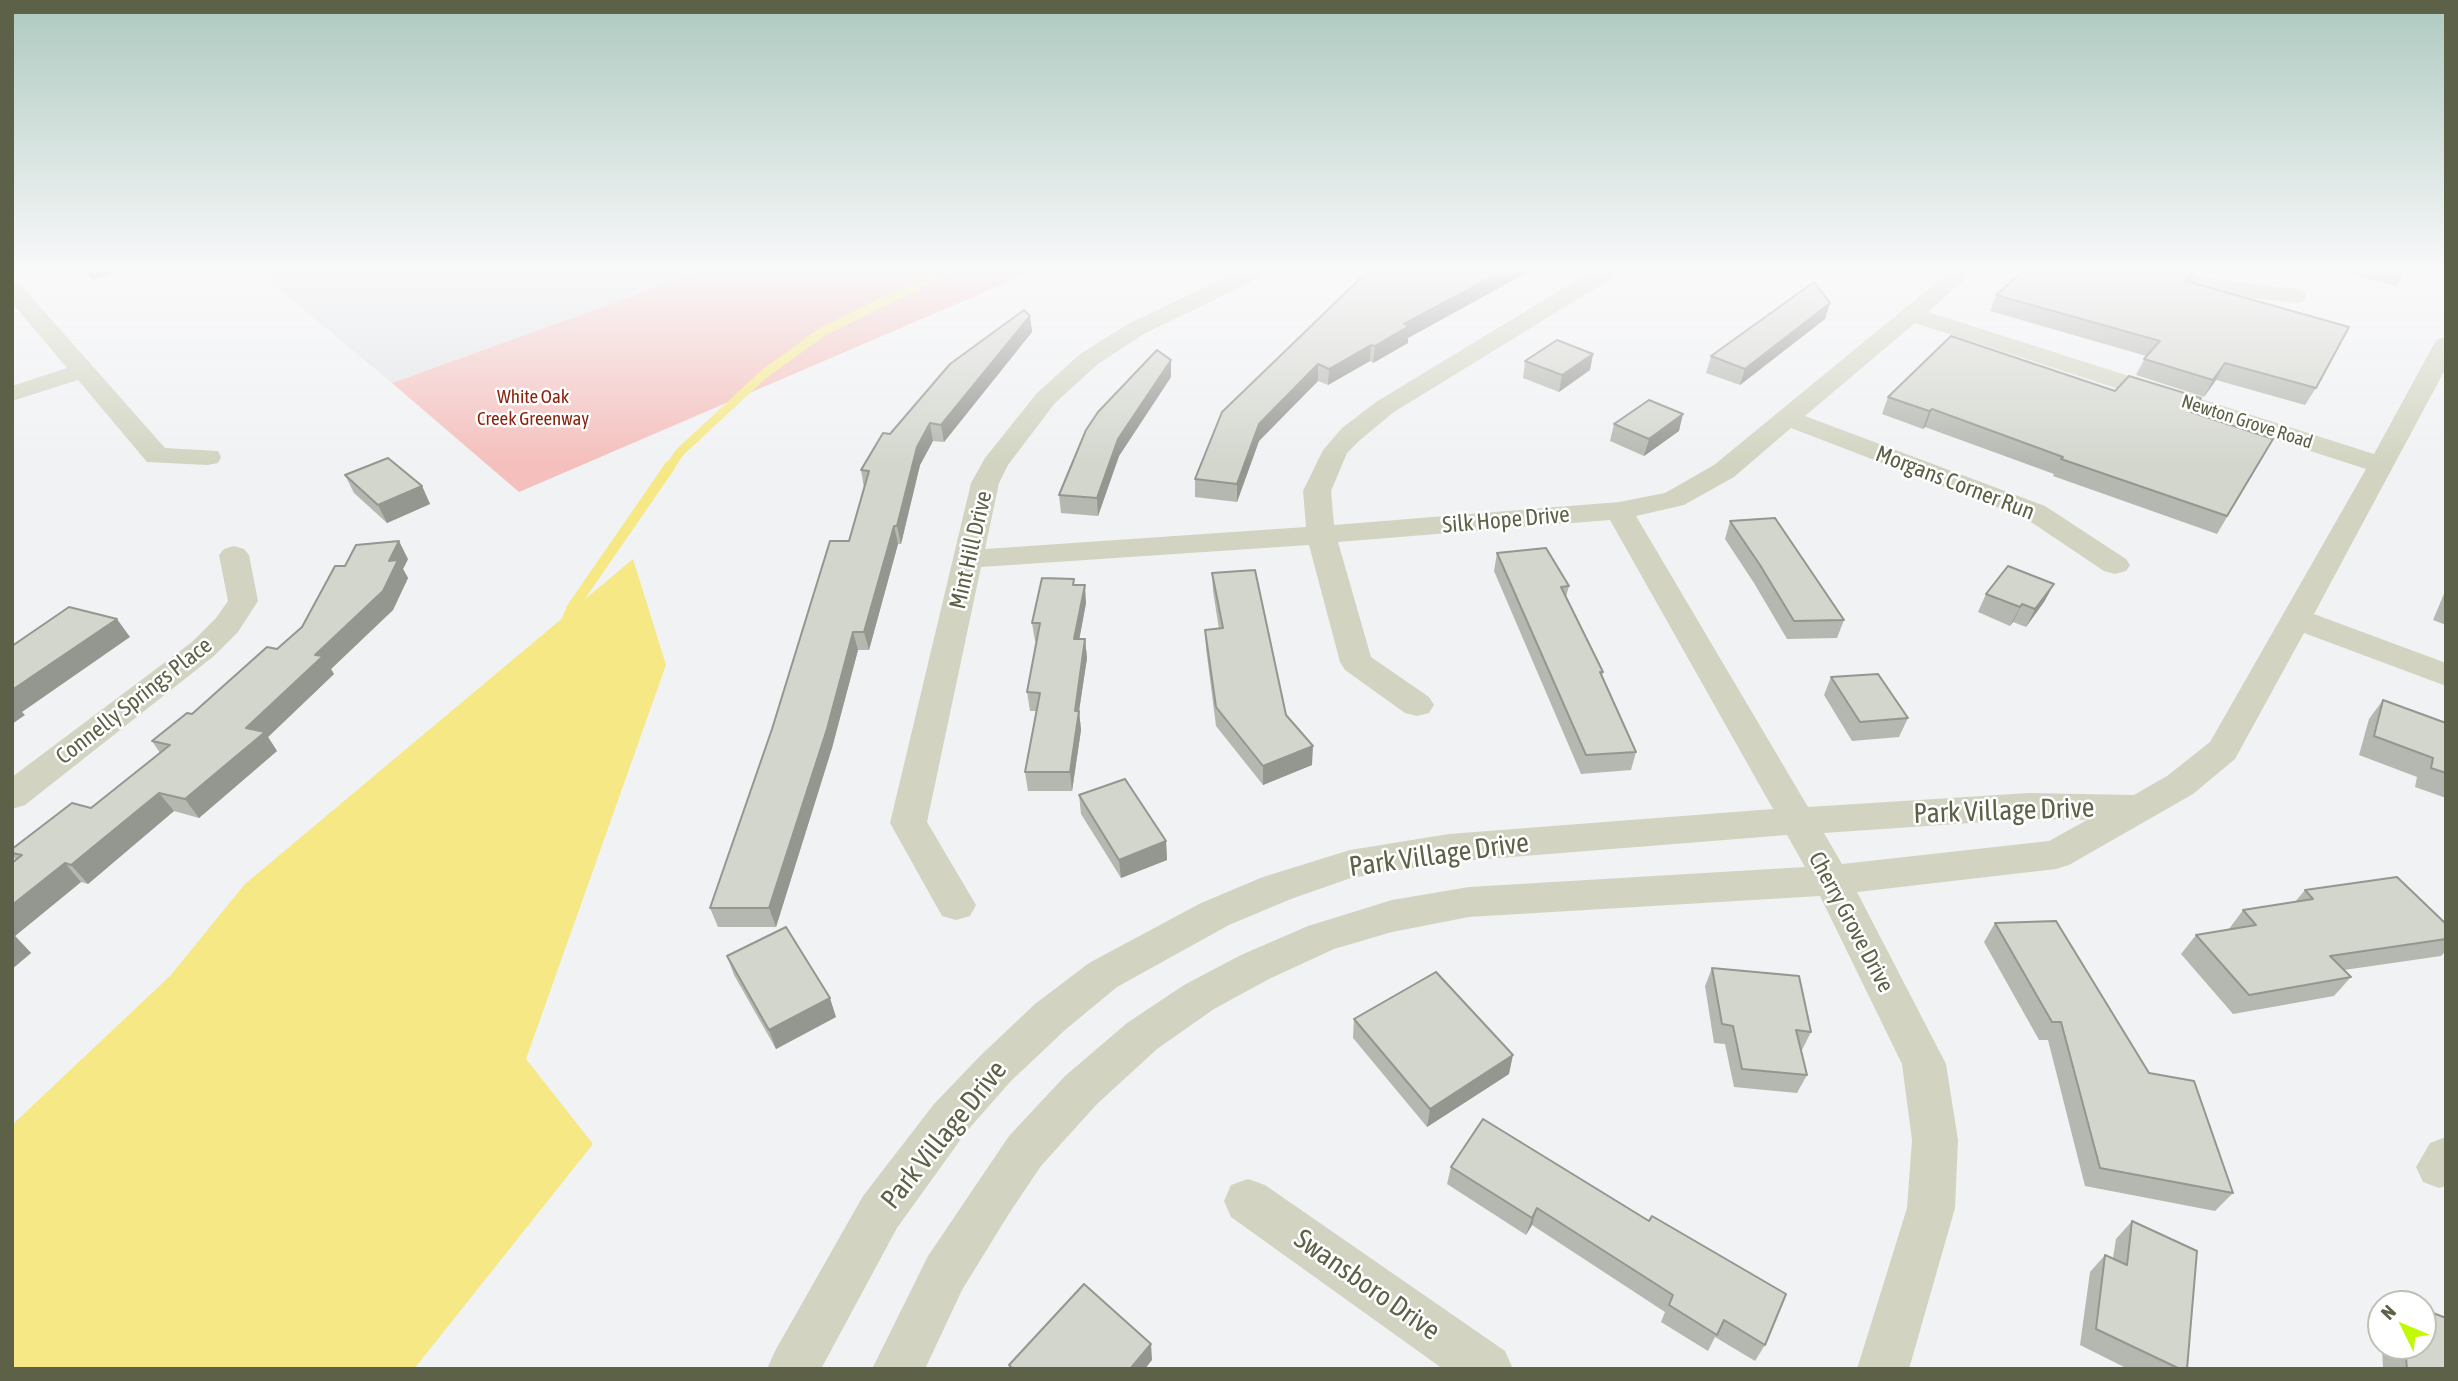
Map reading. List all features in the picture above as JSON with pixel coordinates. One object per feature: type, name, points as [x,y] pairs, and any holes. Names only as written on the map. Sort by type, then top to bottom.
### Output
[{"type":"street","points":[[52,336],[158,456],[208,457]]},
{"type":"street","name":"Mint Hill Drive","points":[[956,905],[908,823],[969,559],[980,497],[985,483],[1011,442],[1046,398],[1089,359],[1125,336]]},
{"type":"street","points":[[1417,705],[1356,662],[1321,535],[1317,491],[1336,450],[1351,434],[1384,407],[1500,336]]},
{"type":"street","name":"Silk Hope Drive","points":[[969,559],[1619,511],[1674,499],[1704,484],[1886,336]]},
{"type":"street","name":"Newton Grove Road","points":[[1979,336],[2382,465]]},
{"type":"street","name":"Park Village Drive","points":[[898,1369],[945,1273],[993,1196],[1026,1151],[1081,1090],[1142,1036],[1199,997],[1255,967],[1322,937],[1380,919],[1469,902],[1832,880],[2056,855],[2180,785],[2223,750],[2382,465],[2446,344]]},
{"type":"street","points":[[12,394],[82,372]]},
{"type":"street","name":"Morgans Corner Run","points":[[1787,418],[2035,512],[2115,565]]},
{"type":"street","name":"Cherry Grove Drive","points":[[1619,511],[1832,880],[1924,1064],[1935,1140],[1931,1208],[1883,1369]]},
{"type":"street","name":"Connelly Springs Place","points":[[12,796],[203,649],[226,625],[243,601],[234,555]]},
{"type":"street","points":[[2295,618],[2446,675]]},
{"type":"street","name":"Park Village Drive","points":[[793,1369],[880,1212],[950,1118],[1050,1017],[1103,975],[1140,953],[1215,914],[1277,888],[1350,864],[1449,848],[2029,806],[2137,808]]},
{"type":"street","name":"Swansboro Drive","points":[[1248,1201],[1487,1369]]},
{"type":"shaded area","points":[[336,336],[521,336],[392,383]]},
{"type":"shaded area","points":[[633,559],[666,665],[526,1059],[593,1144],[414,1369],[12,1369],[12,1125],[170,976],[245,884]]},
{"type":"green space","name":"White Oak Creek Greenway","points":[[521,336],[881,336],[519,492],[392,383]]},
{"type":"building","points":[[988,336],[1013,336],[941,425],[930,423],[917,447],[897,526],[894,526],[864,632],[853,632],[827,729],[769,908],[710,908],[772,729],[830,541],[849,541],[869,471],[861,470],[883,433],[890,434],[950,364]]},
{"type":"building","points":[[1300,336],[1391,336],[1329,369],[1318,364],[1259,424],[1237,484],[1195,479],[1222,412]]},
{"type":"building","points":[[1738,336],[1787,336],[1745,369],[1711,356]]},
{"type":"building","points":[[1952,336],[2115,391],[2129,376],[2201,398],[2191,412],[2273,439],[2227,516],[2061,459],[2063,457],[1932,409],[1929,411],[1888,397]]},
{"type":"building","points":[[2144,336],[2344,336],[2316,388],[2225,363],[2213,380],[2144,359],[2160,341]]},
{"type":"building","points":[[1557,340],[1593,354],[1562,375],[1525,361]]},
{"type":"building","points":[[1157,350],[1171,360],[1118,439],[1097,498],[1059,495],[1086,430],[1098,412]]},
{"type":"building","points":[[1649,400],[1683,414],[1649,439],[1614,424]]},
{"type":"building","points":[[388,458],[422,486],[378,505],[345,475]]},
{"type":"building","points":[[1775,518],[1844,620],[1794,621],[1730,521]]},
{"type":"building","points":[[399,541],[389,561],[398,560],[383,591],[315,655],[323,656],[246,728],[265,732],[185,799],[159,793],[71,865],[65,863],[12,905],[12,863],[22,855],[12,853],[12,849],[72,803],[91,808],[170,745],[152,741],[187,713],[192,714],[267,647],[277,649],[302,627],[335,566],[345,566],[356,545]]},
{"type":"building","points":[[1546,548],[1569,586],[1561,587],[1603,672],[1600,672],[1636,752],[1586,755],[1497,553]]},
{"type":"building","points":[[2008,566],[2054,584],[2035,609],[2022,604],[2020,607],[1986,594]]},
{"type":"building","points":[[1255,570],[1286,715],[1313,746],[1263,766],[1216,707],[1205,630],[1223,628],[1212,573]]},
{"type":"building","points":[[1042,578],[1074,579],[1073,585],[1085,585],[1074,639],[1085,639],[1075,711],[1079,711],[1070,772],[1025,772],[1040,693],[1027,692],[1040,623],[1032,623]]},
{"type":"building","points":[[69,607],[117,619],[12,690],[12,646]]},
{"type":"building","points":[[1878,674],[1908,718],[1860,722],[1831,677]]},
{"type":"building","points":[[2383,700],[2446,723],[2446,773],[2431,768],[2433,758],[2374,736]]},
{"type":"building","points":[[1125,779],[1166,841],[1119,860],[1079,795]]},
{"type":"building","points":[[2397,877],[2446,924],[2446,939],[2330,956],[2351,977],[2249,995],[2196,935],[2256,925],[2243,910],[2313,899],[2305,890]]},
{"type":"building","points":[[2056,921],[2149,1073],[2194,1081],[2233,1193],[2100,1168],[2061,1022],[2052,1022],[1995,923]]},
{"type":"building","points":[[786,927],[830,998],[769,1030],[727,956]]},
{"type":"building","points":[[1712,968],[1799,976],[1811,1032],[1796,1030],[1807,1075],[1742,1069],[1733,1026],[1722,1024]]},
{"type":"building","points":[[1436,972],[1513,1055],[1430,1109],[1354,1019]]},
{"type":"building","points":[[1483,1119],[1649,1221],[1652,1216],[1786,1294],[1765,1345],[1724,1320],[1717,1335],[1669,1305],[1673,1295],[1537,1208],[1532,1218],[1451,1167]]},
{"type":"building","points":[[2132,1221],[2197,1251],[2187,1369],[2180,1369],[2096,1329],[2105,1255],[2127,1265]]},
{"type":"building","points":[[1084,1284],[1151,1344],[1130,1369],[1013,1369],[1009,1365]]},
{"type":"building","points":[[2437,1314],[2446,1318],[2446,1369],[2407,1369],[2406,1360],[2437,1360]]},
{"type":"waterway","points":[[669,468],[680,452],[764,374],[816,336]]},
{"type":"waterway","points":[[566,623],[572,608],[670,466]]}]
